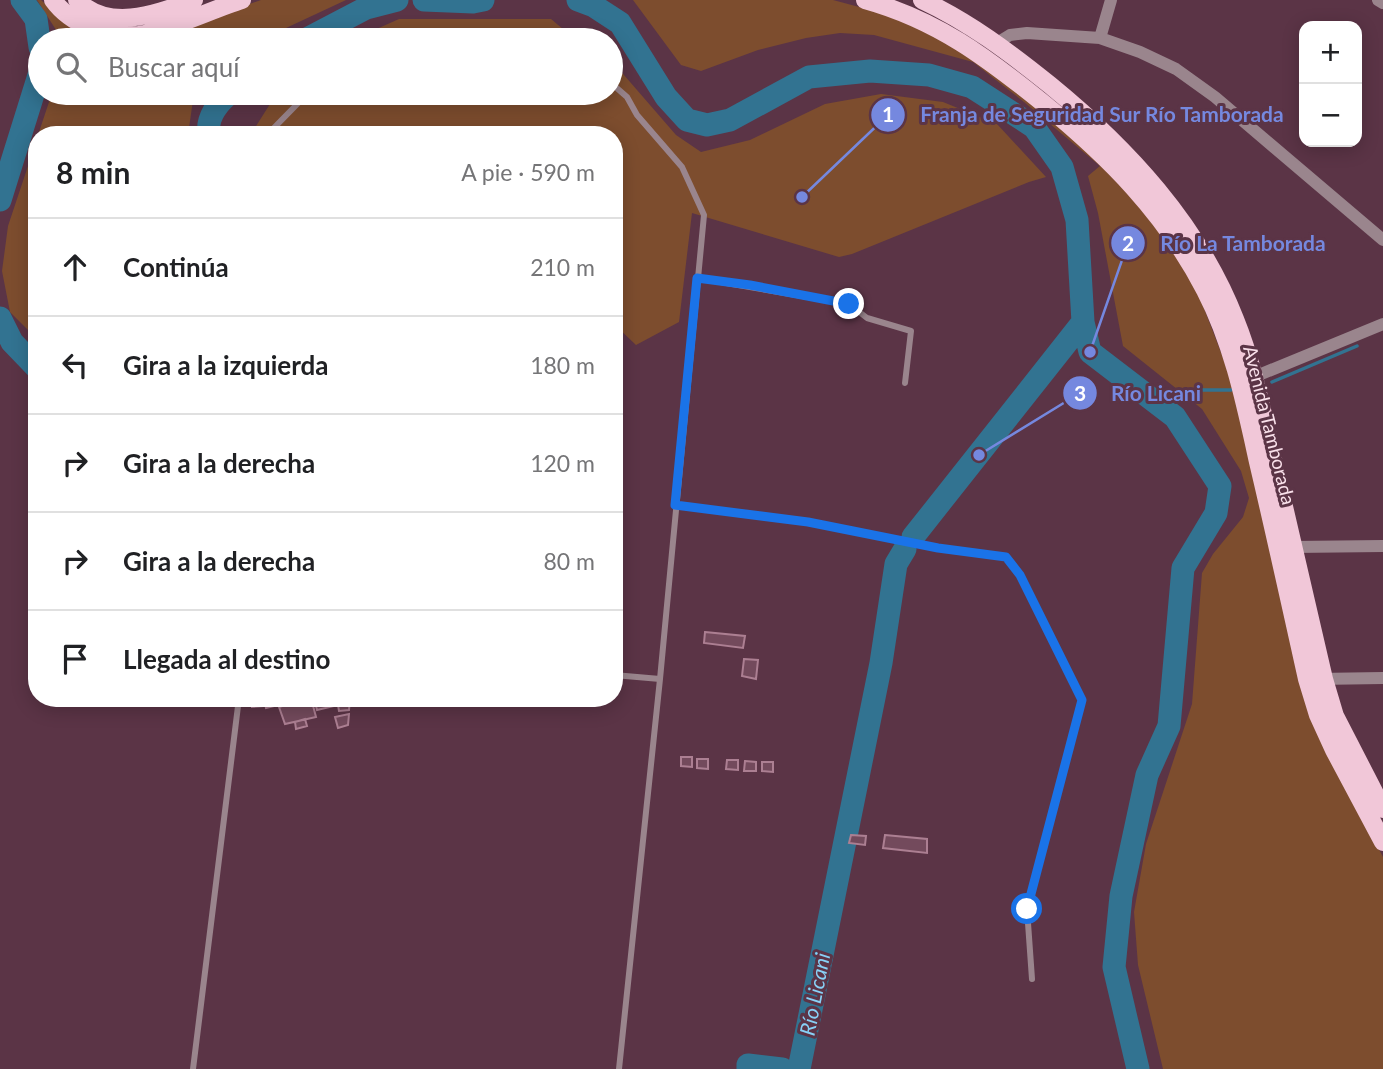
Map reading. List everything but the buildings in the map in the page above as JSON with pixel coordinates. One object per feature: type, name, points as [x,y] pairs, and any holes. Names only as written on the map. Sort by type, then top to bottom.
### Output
[{"type":"main road","points":[[52,0],[71,18],[89,28]]},
{"type":"main road","points":[[77,0],[100,15],[129,18],[149,16],[194,0]]},
{"type":"main road","points":[[160,28],[213,4],[242,0]]},
{"type":"main road","name":"Avenida Tamborada","points":[[865,0],[900,10],[960,39],[1008,75],[1111,161],[1160,218],[1205,290],[1230,348],[1316,679],[1383,809]]},
{"type":"main road","name":"Avenida Tamborada","points":[[922,0],[951,14],[997,43],[1089,117],[1156,188],[1215,274],[1235,318],[1254,377],[1293,547],[1316,679],[1318,715],[1383,842]]},
{"type":"street","points":[[1100,38],[1111,0]]},
{"type":"street","points":[[1378,0],[1383,3]]},
{"type":"street","points":[[997,43],[1010,35],[1027,33],[1100,38],[1140,52],[1176,69],[1215,97],[1383,240]]},
{"type":"street","points":[[1254,377],[1383,324]]},
{"type":"street","points":[[1293,547],[1383,546]]},
{"type":"street","points":[[1316,679],[1383,678]]},
{"type":"lane","points":[[620,1069],[704,215],[682,167],[637,116],[623,94]]},
{"type":"lane","points":[[276,126],[296,105]]},
{"type":"lane","points":[[697,278],[849,304],[867,318],[911,331],[905,383]]},
{"type":"lane","points":[[675,505],[808,522],[938,548],[1006,557],[1020,575],[1082,700],[1027,909],[1032,979]]},
{"type":"lane","points":[[623,676],[660,679]]},
{"type":"lane","points":[[193,1069],[238,707]]},
{"type":"shaded area","points":[[37,0],[41,0],[55,13],[88,28],[55,28]]},
{"type":"shaded area","points":[[261,0],[346,0],[286,28],[180,28]]},
{"type":"shaded area","points":[[633,0],[833,0],[889,15],[920,27],[996,72],[1120,181],[1175,253],[1200,298],[1235,389],[1313,722],[1383,857],[1383,1069],[1163,1069],[1138,965],[1134,912],[1146,844],[1192,704],[1202,573],[1213,554],[1243,517],[1249,498],[1241,471],[1202,409],[1123,346],[1098,213],[1088,176],[1100,166],[973,62],[874,35],[840,33],[758,50],[701,71],[681,65]]},
{"type":"shaded area","points":[[399,19],[551,19],[562,28],[379,28]]},
{"type":"shaded area","points":[[623,74],[676,135],[701,152],[750,140],[825,104],[881,94],[943,102],[997,124],[1046,177],[839,257],[692,213],[679,322],[636,345],[623,333],[623,126],[256,126],[269,105],[623,105]]},
{"type":"shaded area","points":[[48,105],[192,105],[189,126],[41,126]]},
{"type":"shaded area","points":[[28,166],[28,330],[10,312],[2,271],[8,226]]},
{"type":"waterway","points":[[22,0],[36,19],[37,28]]},
{"type":"waterway","points":[[328,28],[366,8],[397,0]]},
{"type":"waterway","points":[[424,0],[483,0]]},
{"type":"waterway","points":[[578,0],[594,6],[620,23],[666,97],[687,120],[707,125],[730,120],[809,77],[870,71],[929,75],[972,87],[1034,127],[1062,167],[1077,220],[1083,322],[1090,352],[1175,417],[1220,486],[1216,513],[1183,568],[1169,726],[1147,775],[1121,896],[1114,967],[1138,1069]]},
{"type":"waterway","points":[[0,200],[30,105]]},
{"type":"waterway","points":[[209,126],[218,105]]},
{"type":"waterway","points":[[0,318],[12,342],[28,359]]},
{"type":"waterway","name":"Río Licani","points":[[913,537],[1083,322]]},
{"type":"waterway","points":[[1272,382],[1357,346]]},
{"type":"waterway","points":[[1155,402],[1178,390],[1231,390]]},
{"type":"waterway","name":"Río Licani","points":[[799,1069],[881,663],[896,564],[905,549]]},
{"type":"waterway","name":"Río Licani","points":[[748,1069],[748,1065],[782,1069]]},
{"type":"place","name":"Franja de Seguridad Sur Río Tamborada","points":[[802,197]]},
{"type":"place","name":"Río La Tamborada","points":[[1090,352]]},
{"type":"place","name":"Río Licani","points":[[979,455]]},
{"type":"route","points":[[849,304],[697,278],[675,505],[808,522],[938,548],[1006,557],[1020,575],[1082,700],[1027,909]]}]
